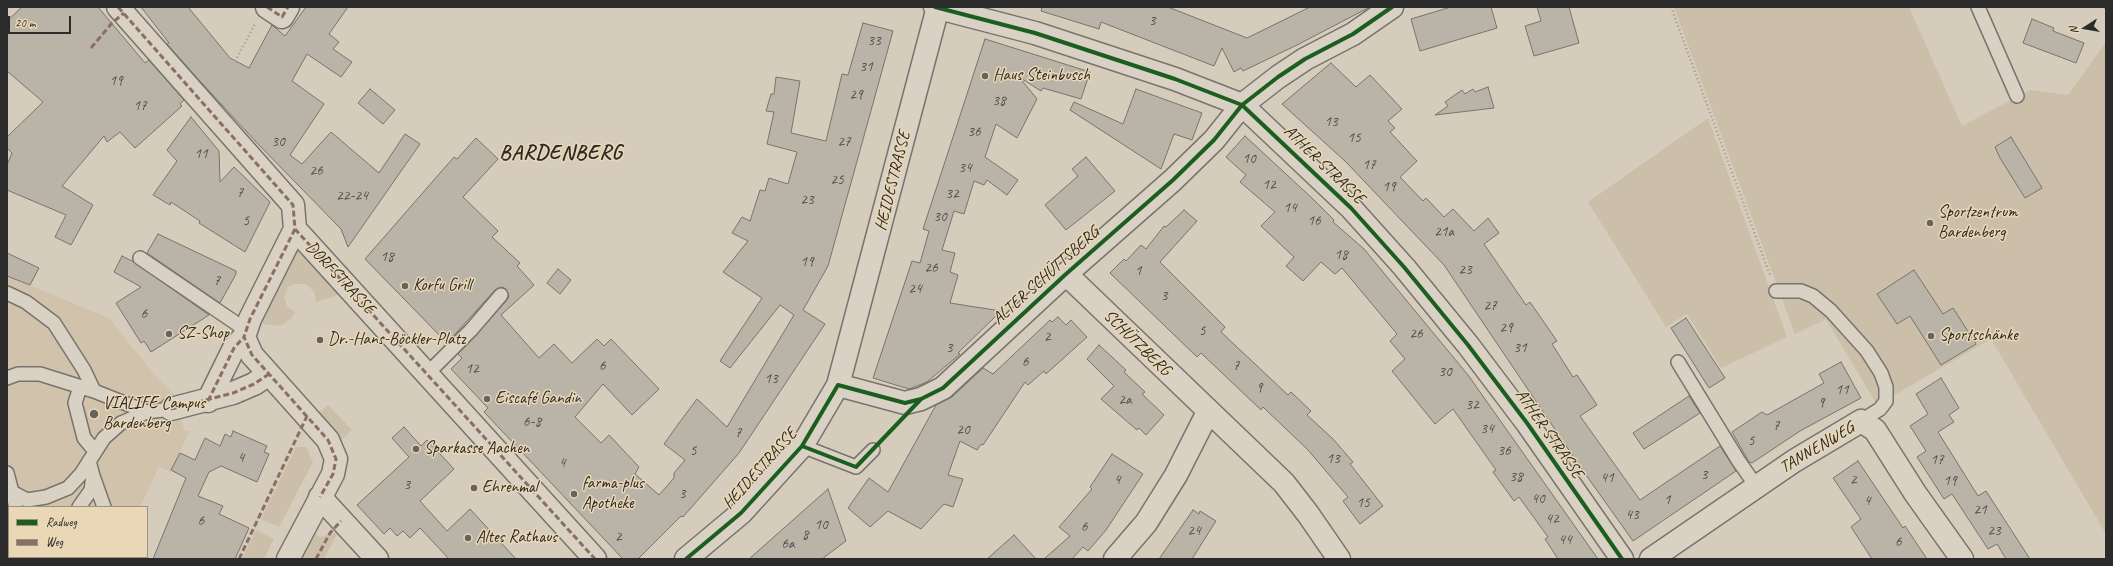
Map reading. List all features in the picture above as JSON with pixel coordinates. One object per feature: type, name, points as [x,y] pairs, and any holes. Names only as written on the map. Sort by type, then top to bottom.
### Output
[{"type":"street","name":"DORFSTRASSE","points":[[118,7],[293,205],[295,229],[595,559]]},
{"type":"street","points":[[262,14],[282,17],[288,7]]},
{"type":"street","name":"ALTER SCHÜTTSBERG","points":[[838,384],[905,403],[921,399],[943,388],[1066,274],[1173,180],[1214,140],[1242,105],[1278,77],[1305,59],[1353,34],[1392,7]]},
{"type":"street","name":"ATHER STRASSE","points":[[937,8],[978,13],[1175,79],[1242,105],[1350,208],[1404,266],[1468,345],[1527,423],[1622,559]]},
{"type":"street","name":"HEIDESTRASSE","points":[[686,559],[741,513],[802,446],[838,384],[937,8]]},
{"type":"street","points":[[208,401],[234,348],[245,333],[250,319],[295,229]]},
{"type":"street","name":"SCHÜTZBERG","points":[[1066,274],[1208,412],[1284,483],[1308,514],[1339,559]]},
{"type":"street","points":[[245,333],[252,355],[328,440],[336,459],[333,474],[288,559]]},
{"type":"street","points":[[171,409],[208,401],[254,384],[269,374]]},
{"type":"street","points":[[1115,559],[1150,517],[1176,475],[1208,412]]},
{"type":"street","name":"TANNENWEG","points":[[1651,559],[1756,486],[1861,421],[1875,430],[1915,493],[1962,559]]},
{"type":"street","points":[[320,497],[368,556]]},
{"type":"lane","points":[[1978,7],[2017,96]]},
{"type":"lane","points":[[140,258],[245,333]]},
{"type":"lane","points":[[1776,290],[1801,291],[1813,296],[1832,311],[1867,351],[1881,373],[1886,387],[1886,401],[1880,409],[1861,421]]},
{"type":"lane","points":[[7,293],[26,302],[54,323],[84,370],[94,392]]},
{"type":"lane","points":[[427,374],[471,330],[502,295]]},
{"type":"lane","points":[[1678,362],[1738,460],[1756,486]]},
{"type":"lane","points":[[7,378],[18,374],[40,374],[94,392],[146,412]]},
{"type":"lane","points":[[80,387],[75,403],[84,438],[92,456],[94,476],[104,506]]},
{"type":"lane","points":[[12,492],[27,500],[46,497],[68,488],[81,474],[104,438],[120,423],[146,412],[171,409]]},
{"type":"lane","points":[[802,446],[856,467],[873,450]]},
{"type":"lane","points":[[7,473],[16,506]]},
{"type":"lane","points":[[80,506],[90,490],[94,476]]},
{"type":"path","points":[[1671,7],[1776,290]]},
{"type":"path","points":[[235,61],[262,14]]},
{"type":"shaded area","name":"Sportzentrum Bardenberg","points":[[1674,7],[1909,7],[1962,126],[2030,90],[2068,95],[2106,42],[2106,534],[1991,339],[1877,405],[1826,319],[1795,334]]},
{"type":"shaded area","points":[[1708,118],[1787,337],[1721,368],[1687,314],[1666,327],[1588,202]]},
{"type":"shaded area","points":[[296,246],[341,294],[316,302],[314,292],[306,284],[294,284],[288,287],[284,297],[287,307],[295,312],[291,319],[280,326],[263,324],[259,320]]},
{"type":"shaded area","name":"VIALIFE Campus Bardenberg","points":[[7,276],[109,318],[153,373],[178,399],[184,431],[190,430],[171,472],[159,467],[140,506],[8,506],[8,558],[129,559],[7,559]]},
{"type":"shaded area","points":[[328,405],[352,430],[341,440],[318,414]]},
{"type":"shaded area","points":[[296,447],[306,447],[313,462],[279,527],[261,519]]},
{"type":"shaded area","points":[[256,530],[274,539],[264,559],[242,559]]},
{"type":"shaded area","points":[[338,532],[324,559],[301,559],[315,534],[320,537]]},
{"type":"building","points":[[22,7],[98,7],[145,63],[149,60],[184,100],[180,104],[182,106],[135,148],[120,132],[107,142],[104,136],[62,186],[93,205],[71,245],[55,237],[66,215],[7,190],[7,165],[12,153],[7,148],[7,137],[43,102],[7,71],[7,21]]},
{"type":"building","points":[[141,7],[188,7],[230,58],[249,68],[272,25],[285,36],[306,7],[348,7],[329,34],[339,42],[333,49],[352,62],[341,77],[307,54],[292,81],[324,104],[290,155],[302,164],[331,132],[379,173],[405,134],[420,144],[348,247],[341,229],[258,144],[199,80],[167,44],[169,43]]},
{"type":"building","points":[[1042,7],[1168,7],[1247,38],[1310,7],[1370,7],[1243,71],[1241,68],[1234,72],[1222,48],[1214,66],[1101,22],[1099,29],[1041,11]]},
{"type":"building","points":[[1451,7],[1491,7],[1497,28],[1420,51],[1411,19]]},
{"type":"building","points":[[1537,7],[1569,7],[1579,43],[1534,56],[1525,26],[1541,21]]},
{"type":"building","points":[[2032,19],[2054,28],[2053,31],[2084,43],[2076,63],[2023,43]]},
{"type":"building","points":[[863,23],[893,31],[828,266],[803,310],[825,324],[739,453],[683,517],[681,516],[638,559],[623,559],[484,412],[488,408],[451,369],[462,358],[458,354],[507,300],[509,296],[506,289],[502,287],[495,290],[447,343],[365,259],[454,157],[457,159],[476,138],[498,159],[463,197],[498,231],[492,237],[520,263],[517,266],[534,285],[501,315],[539,358],[554,344],[572,363],[597,339],[604,346],[611,339],[659,389],[632,415],[603,384],[575,417],[601,443],[609,435],[639,467],[635,474],[659,495],[674,478],[674,473],[685,460],[664,444],[697,399],[727,427],[794,315],[780,305],[730,368],[720,361],[762,298],[723,272],[748,241],[732,233],[742,217],[750,221],[760,190],[765,191],[769,178],[788,184],[797,152],[767,144],[774,112],[766,111],[771,94],[774,94],[776,77],[800,81],[791,133],[826,141],[842,74],[848,75]]},
{"type":"building","points":[[985,39],[1090,72],[1081,99],[1043,88],[1041,91],[1019,77],[1037,99],[1017,138],[996,124],[985,157],[1018,180],[1007,195],[987,180],[984,185],[974,181],[964,214],[954,211],[942,250],[955,253],[950,272],[958,275],[950,303],[1001,311],[958,353],[960,354],[927,382],[909,389],[873,378],[912,261],[920,263],[929,231],[923,229]]},
{"type":"building","points":[[1331,63],[1356,87],[1370,75],[1402,109],[1388,121],[1395,128],[1390,132],[1417,161],[1400,177],[1423,201],[1426,198],[1444,217],[1453,209],[1474,231],[1488,218],[1499,233],[1484,244],[1526,305],[1530,302],[1557,341],[1552,344],[1573,377],[1577,375],[1597,405],[1580,416],[1640,500],[1720,446],[1736,471],[1633,541],[1581,468],[1444,265],[1345,161],[1282,104]]},
{"type":"building","points":[[1488,87],[1494,108],[1435,115],[1448,106],[1445,102],[1462,90],[1465,94],[1473,89],[1475,92]]},
{"type":"building","points":[[370,89],[395,110],[383,124],[358,103]]},
{"type":"building","points":[[1136,89],[1202,113],[1192,140],[1174,134],[1161,169],[1070,110],[1074,102],[1123,124]]},
{"type":"building","points":[[191,117],[219,151],[220,182],[234,167],[270,202],[245,252],[199,223],[200,221],[171,202],[170,205],[153,195],[177,161],[167,150]]},
{"type":"building","points":[[1245,136],[1314,200],[1334,220],[1333,222],[1364,249],[1468,375],[1598,559],[1558,559],[1545,539],[1548,537],[1519,497],[1514,501],[1493,472],[1496,470],[1453,409],[1435,424],[1392,371],[1405,359],[1390,341],[1397,334],[1342,268],[1335,274],[1321,262],[1303,281],[1286,266],[1294,257],[1261,226],[1275,212],[1240,182],[1246,175],[1226,157]]},
{"type":"building","points":[[2011,137],[2042,188],[2025,198],[2000,158],[1995,147]]},
{"type":"building","points":[[1086,157],[1115,191],[1066,230],[1045,205],[1078,176],[1072,169]]},
{"type":"building","points":[[1184,210],[1197,221],[1160,262],[1225,327],[1221,332],[1288,395],[1291,392],[1311,411],[1307,415],[1333,439],[1353,462],[1350,464],[1383,506],[1360,524],[1343,501],[1348,497],[1308,450],[1263,407],[1261,410],[1201,353],[1197,357],[1110,273],[1124,259],[1126,261],[1141,245],[1146,249],[1164,226],[1166,227]]},
{"type":"building","points":[[158,234],[236,271],[236,274],[220,303],[147,253]]},
{"type":"building","points":[[7,253],[39,268],[30,285],[7,276]]},
{"type":"building","points":[[122,256],[134,262],[209,315],[151,352],[144,341],[141,343],[116,303],[141,287],[114,272]]},
{"type":"building","points":[[558,269],[571,280],[560,294],[547,283]]},
{"type":"building","points":[[1914,270],[1943,314],[1953,308],[1976,344],[1941,365],[1910,316],[1897,324],[1877,294]]},
{"type":"building","points":[[1058,317],[1066,325],[1071,320],[1087,337],[1046,374],[1044,371],[1028,385],[1025,382],[983,445],[981,444],[977,450],[960,441],[948,475],[963,479],[953,507],[944,504],[921,529],[888,511],[870,527],[848,508],[869,478],[888,492],[936,405],[952,397],[983,368],[993,374],[1050,320],[1052,322]]},
{"type":"building","points":[[1686,318],[1725,378],[1709,388],[1671,328]]},
{"type":"building","points":[[1099,345],[1126,370],[1124,372],[1145,392],[1142,394],[1164,415],[1146,435],[1139,428],[1137,430],[1101,399],[1114,386],[1087,359]]},
{"type":"building","points":[[1841,362],[1861,398],[1800,431],[1752,463],[1749,462],[1732,432],[1762,412],[1767,415],[1824,383],[1819,374]]},
{"type":"building","points":[[1941,378],[1959,408],[1949,415],[1954,422],[1938,432],[1978,496],[1986,491],[2030,559],[2006,559],[1997,544],[1988,549],[1952,494],[1944,499],[1917,457],[1926,451],[1910,426],[1928,414],[1916,394]]},
{"type":"building","points":[[1689,396],[1700,413],[1644,449],[1633,433]]},
{"type":"building","points":[[404,427],[421,446],[427,440],[454,469],[420,501],[447,531],[470,509],[516,559],[449,559],[420,528],[410,538],[403,531],[397,536],[390,528],[384,534],[357,505],[409,457],[392,438]]},
{"type":"building","points":[[233,431],[267,446],[264,452],[269,454],[257,482],[221,466],[209,472],[198,496],[223,506],[219,514],[249,528],[235,559],[153,559],[186,478],[171,470],[180,453],[195,460],[205,438],[220,446],[225,434],[231,437]]},
{"type":"building","points":[[1112,454],[1143,474],[1106,530],[1088,551],[1083,547],[1072,559],[1044,559],[1070,536],[1059,527],[1092,489],[1090,487]]},
{"type":"building","points":[[1858,461],[1903,528],[1905,526],[1927,559],[1872,559],[1851,527],[1861,519],[1833,478]]},
{"type":"building","points":[[828,489],[846,541],[822,559],[749,559]]},
{"type":"building","points":[[1193,510],[1199,514],[1200,511],[1216,521],[1192,559],[1159,559]]},
{"type":"building","points":[[1014,535],[1036,559],[987,559]]},
{"type":"marked path","points":[[118,7],[293,205],[295,229],[595,559]]},
{"type":"marked path","points":[[267,7],[282,17],[288,7]]},
{"type":"marked path","points":[[91,48],[112,23],[124,13]]},
{"type":"marked path","points":[[295,229],[250,319],[244,337],[252,355],[328,440],[336,459],[333,474],[320,497]]},
{"type":"marked path","points":[[208,401],[234,348],[244,337]]},
{"type":"marked path","points":[[171,409],[233,393],[254,384],[269,374]]},
{"type":"marked path","points":[[239,559],[307,416]]},
{"type":"marked path","points":[[316,559],[330,533],[341,521]]},
{"type":"cycle path","points":[[935,7],[1035,33],[1175,79],[1242,105],[1351,208],[1404,267],[1468,345],[1527,423],[1622,559]]},
{"type":"cycle path","points":[[686,559],[741,513],[802,446],[838,385],[905,403],[921,399],[943,388],[1066,274],[1173,180],[1214,140],[1242,105],[1278,77],[1305,59],[1353,34],[1392,7]]},
{"type":"cycle path","points":[[802,446],[856,467],[921,399]]},
{"type":"place","name":"Haus Steinbusch","points":[[985,76]]},
{"type":"place","name":"Sportzentrum Bardenberg","points":[[1930,223]]},
{"type":"place","name":"Korfu Grill","points":[[405,286]]},
{"type":"place","name":"SZ-Shop","points":[[169,334]]},
{"type":"place","name":"Sportschänke","points":[[1931,336]]},
{"type":"place","name":"Dr.-Hans-Böckler-Platz","points":[[320,340]]},
{"type":"place","name":"Eiscafé Gandin","points":[[487,399]]},
{"type":"place","name":"VIALIFE Campus Bardenberg","points":[[94,414]]},
{"type":"place","name":"Sparkasse Aachen","points":[[416,449]]},
{"type":"place","name":"Ehrenmal","points":[[474,488]]},
{"type":"place","name":"farma-plus Apotheke","points":[[574,494]]},
{"type":"place","name":"Altes Rathaus","points":[[468,538]]},
{"type":"district","name":"BARDENBERG","points":[[561,153]]}]
